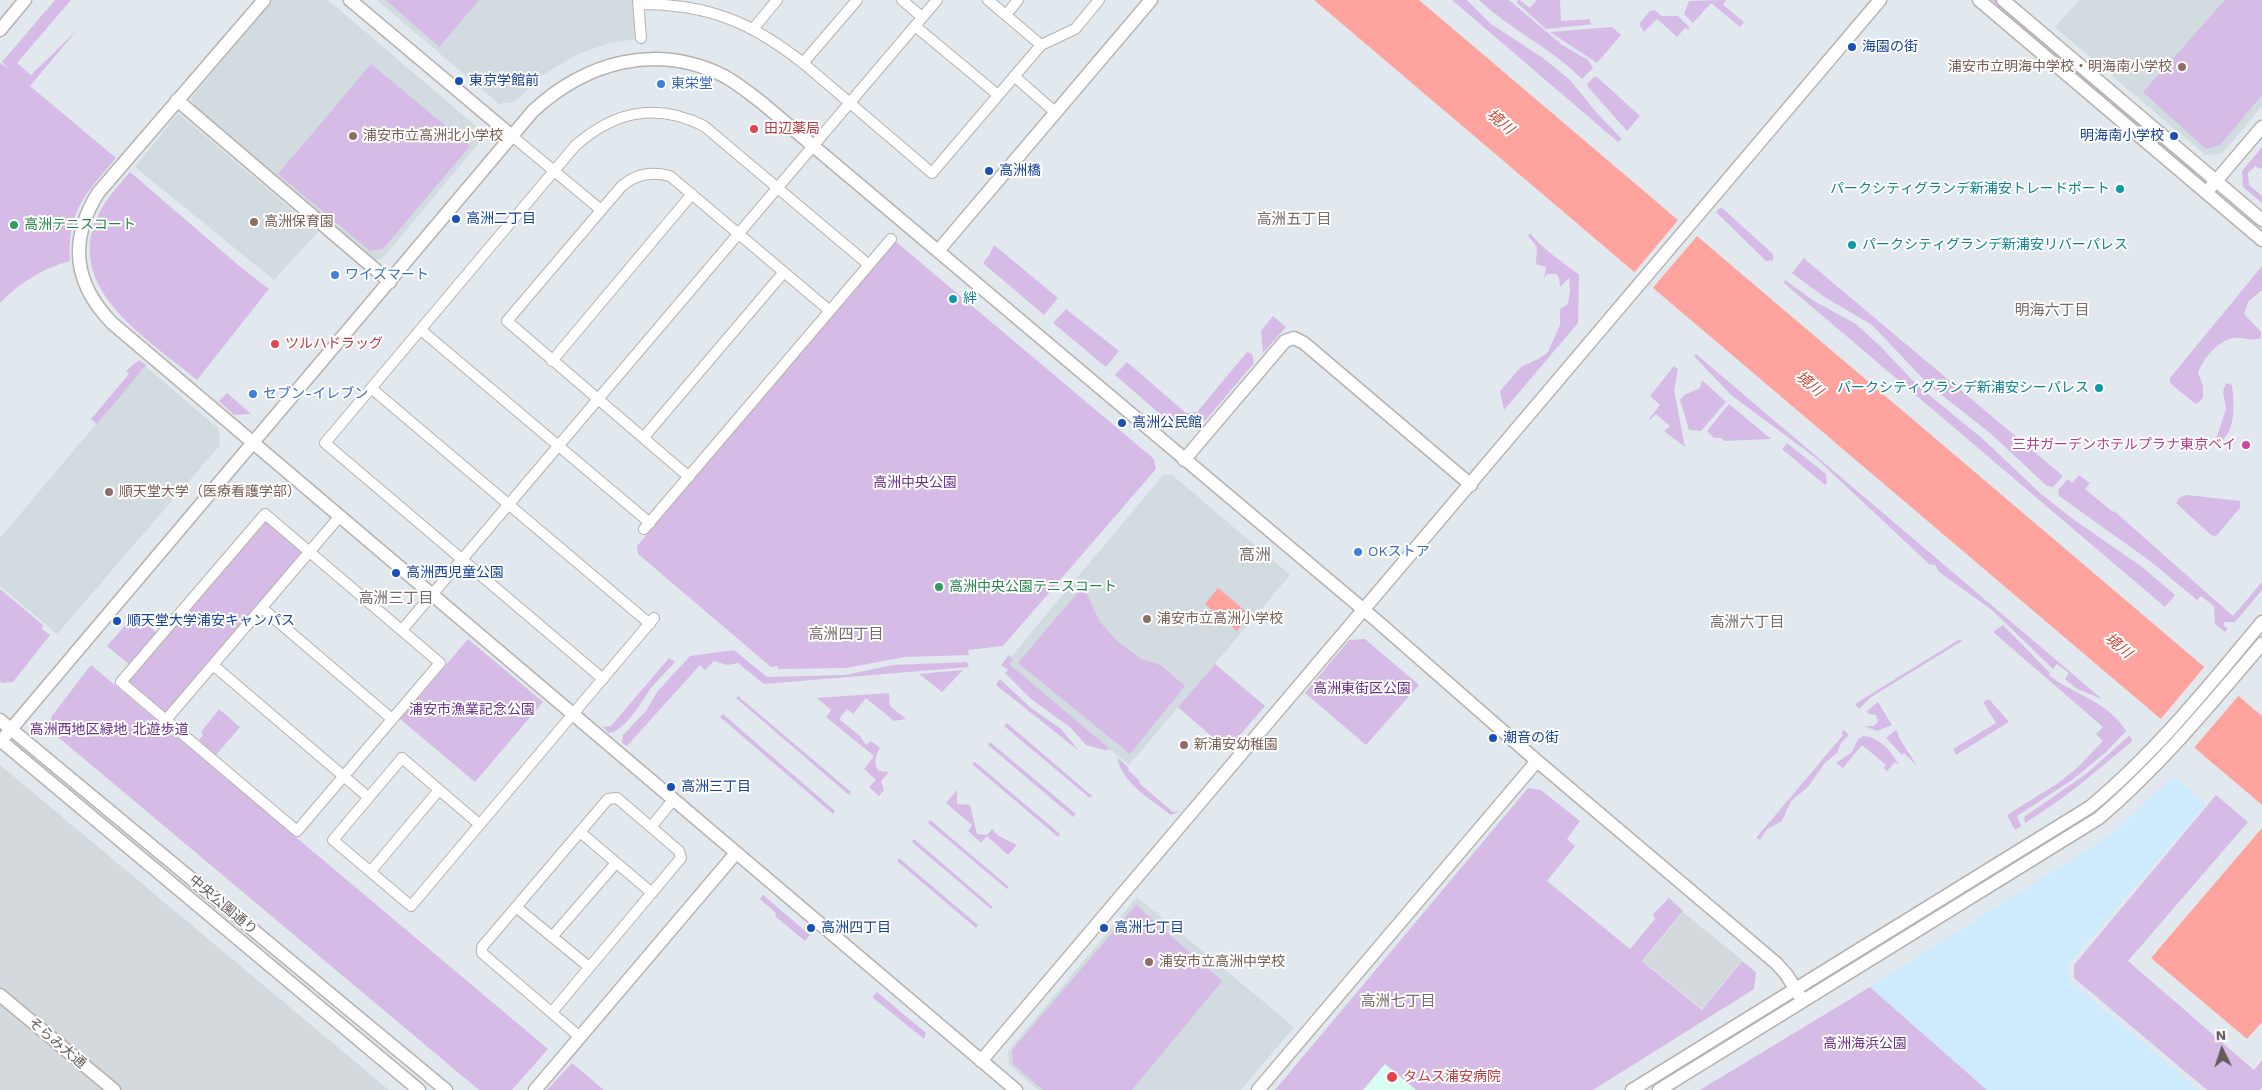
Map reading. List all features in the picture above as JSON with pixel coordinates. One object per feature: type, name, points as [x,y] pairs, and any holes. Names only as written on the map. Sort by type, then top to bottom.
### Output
[{"type":"street","points":[[0,30],[25,0]]},
{"type":"street","points":[[264,0],[98,193],[91,204],[80,239],[82,277],[88,292],[112,323],[1016,1090]]},
{"type":"street","points":[[350,0],[601,210]]},
{"type":"street","points":[[753,29],[778,0]]},
{"type":"street","points":[[803,63],[857,0]]},
{"type":"street","points":[[902,0],[922,17]]},
{"type":"street","points":[[402,630],[937,0]]},
{"type":"street","points":[[988,0],[1040,45]]},
{"type":"street","points":[[1006,15],[1018,0]]},
{"type":"street","points":[[641,38],[638,2],[694,4],[753,29],[803,63],[932,173],[1040,45],[1075,29],[1099,0]]},
{"type":"street","points":[[938,251],[1151,0]]},
{"type":"street","points":[[981,1061],[1880,0]]},
{"type":"street","points":[[1979,0],[2262,240]]},
{"type":"street","points":[[2003,0],[2262,220]]},
{"type":"street","points":[[915,26],[998,95]]},
{"type":"street","points":[[0,740],[5,725],[390,282],[512,136],[550,96],[576,78],[618,63],[663,60],[703,67],[725,77],[761,102],[1363,610],[1537,761],[1776,963],[1803,1000]]},
{"type":"street","points":[[1014,76],[1056,113]]},
{"type":"street","points":[[177,100],[390,282]]},
{"type":"street","points":[[602,679],[325,443],[575,146],[603,125],[629,115],[668,113],[687,118],[710,130],[869,265]]},
{"type":"street","points":[[2206,193],[2262,127]]},
{"type":"street","points":[[689,477],[507,321],[601,210],[628,180],[643,174],[670,176],[830,311]]},
{"type":"street","points":[[552,361],[692,194]]},
{"type":"street","points":[[420,330],[558,447],[647,526],[891,239]]},
{"type":"street","points":[[644,438],[784,272]]},
{"type":"street","points":[[1184,460],[1285,341],[1294,338],[1304,343],[1471,485]]},
{"type":"street","points":[[371,388],[508,505],[652,621],[411,906],[333,840],[402,758],[479,824]]},
{"type":"street","points":[[266,514],[310,551],[440,663],[297,831],[120,682],[266,514]]},
{"type":"street","points":[[165,721],[340,516]]},
{"type":"street","points":[[262,608],[392,719]]},
{"type":"street","points":[[1632,1090],[2076,816],[2113,788],[2161,742],[2262,622]]},
{"type":"street","points":[[1659,1090],[2077,833],[2122,798],[2171,750],[2262,644]]},
{"type":"street","points":[[213,665],[345,775],[368,797]]},
{"type":"street","name":"中央公園通り","points":[[5,725],[446,1090]]},
{"type":"street","name":"中央公園通り","points":[[0,740],[418,1090]]},
{"type":"street","points":[[1258,1090],[1537,761]]},
{"type":"street","points":[[371,871],[439,790]]},
{"type":"street","points":[[552,1012],[681,858],[679,851],[617,798],[608,799],[482,947],[482,953],[580,1036]]},
{"type":"street","points":[[651,827],[673,800]]},
{"type":"street","points":[[580,832],[652,893]]},
{"type":"street","points":[[535,1090],[736,853]]},
{"type":"street","points":[[552,937],[616,862]]},
{"type":"street","points":[[516,907],[589,967]]},
{"type":"street","name":"そらみ大通","points":[[0,995],[114,1090]]},
{"type":"shaded area","name":"浦安市立高洲北小学校","points":[[274,0],[328,0],[478,128],[479,143],[382,259],[374,260],[193,106],[191,98]]},
{"type":"shaded area","points":[[377,0],[634,0],[638,39],[609,43],[576,55],[543,75],[515,102],[499,104]]},
{"type":"shaded area","name":"浦安市立明海中学校・明海南小学校","points":[[2079,0],[2262,0],[2262,106],[2222,154],[2205,155],[2055,27]]},
{"type":"shaded area","points":[[178,113],[318,232],[274,280],[135,167]]},
{"type":"shaded area","name":"順天堂大学（医療看護学部）","points":[[145,366],[219,429],[220,445],[57,634],[0,586],[0,538]]},
{"type":"shaded area","name":"浦安市立高洲小学校","points":[[1171,474],[1290,575],[1129,765],[1005,664],[1163,475]]},
{"type":"shaded area","points":[[0,765],[389,1090],[0,1090]]},
{"type":"shaded area","name":"浦安市立高洲中学校","points":[[1137,897],[1294,1027],[1241,1090],[1038,1090],[1009,1065],[1008,1051]]},
{"type":"shaded area","points":[[1683,912],[1742,960],[1702,1009],[1643,961]]},
{"type":"shaded area","name":"タムス浦安病院","points":[[1388,1058],[1427,1090],[1361,1090]]},
{"type":"green space","points":[[55,0],[71,0],[17,63],[31,75],[78,29],[30,86],[116,158],[87,193],[75,215],[70,243],[70,261],[32,277],[0,303],[0,63],[9,69],[2,62]]},
{"type":"green space","points":[[386,0],[479,0],[439,47]]},
{"type":"green space","points":[[1452,0],[1467,0],[1491,24],[1543,58],[1570,80],[1596,112],[1622,139],[1618,142]]},
{"type":"green space","points":[[1479,0],[1509,0],[1561,44],[1588,60],[1593,68],[1582,79]]},
{"type":"green space","points":[[1520,0],[1530,8],[1537,0],[1560,0],[1561,21],[1590,19],[1590,23],[1594,24],[1546,29],[1517,3]]},
{"type":"green space","points":[[1726,0],[1723,5],[1744,22],[1740,27],[1711,3],[1693,23],[1684,14],[1689,1]]},
{"type":"green space","points":[[1992,0],[1996,0],[2197,171],[2193,175],[2012,21]]},
{"type":"green space","points":[[2225,0],[2262,0],[2262,95],[2220,145],[2206,149],[2143,92]]},
{"type":"green space","points":[[1654,10],[1662,16],[1678,16],[1690,28],[1688,30],[1685,28],[1677,37],[1657,19],[1644,32],[1639,24],[1650,11]]},
{"type":"green space","points":[[1612,27],[1621,35],[1597,63],[1550,32]]},
{"type":"green space","points":[[371,64],[470,146],[383,249],[370,251],[278,174]]},
{"type":"green space","points":[[1594,77],[1597,77],[1640,116],[1627,131],[1588,87],[1587,84]]},
{"type":"green space","points":[[2262,147],[2262,167],[2260,169],[2255,166],[2248,173],[2249,185],[2262,196],[2262,203],[2243,187],[2242,171]]},
{"type":"green space","points":[[130,172],[244,270],[269,289],[197,380],[137,332],[103,293],[93,271],[90,248],[95,222],[106,201]]},
{"type":"green space","points":[[1721,207],[1773,254],[1773,260],[1766,261],[1716,212]]},
{"type":"green space","points":[[1530,233],[1547,250],[1579,275],[1578,323],[1504,410],[1500,391],[1521,367],[1548,352],[1560,325],[1560,309],[1568,304],[1569,278],[1560,287],[1559,278],[1556,274],[1547,274],[1544,279],[1546,267],[1536,264],[1537,247],[1528,236]]},
{"type":"green space","name":"高洲中央公園","points":[[895,241],[1154,459],[1156,469],[1003,646],[968,650],[969,655],[905,657],[846,668],[778,669],[778,666],[771,667],[638,554],[637,546]]},
{"type":"green space","points":[[994,245],[1058,298],[1044,315],[983,263]]},
{"type":"green space","points":[[1804,258],[2063,476],[2053,487],[2047,486],[1990,433],[1929,385],[1872,325],[1823,296],[1792,273]]},
{"type":"green space","points":[[2262,266],[2262,290],[2248,302],[2244,314],[2261,332],[2261,338],[2254,340],[2234,338],[2222,342],[2212,351],[2203,362],[2198,373],[2203,386],[2203,398],[2197,404],[2170,383],[2170,378]]},
{"type":"green space","points":[[1785,280],[1814,301],[1856,324],[1917,385],[1984,440],[2041,494],[2073,519],[2142,567],[2175,595],[2165,607],[1784,283]]},
{"type":"green space","points":[[1066,309],[1119,351],[1106,367],[1053,323]]},
{"type":"green space","points":[[1273,316],[1286,327],[1263,353],[1261,331]]},
{"type":"green space","points":[[1247,352],[1252,354],[1254,363],[1205,421],[1200,417],[1197,420],[1188,421],[1180,428],[1176,428],[1115,375],[1127,362],[1186,413],[1197,412]]},
{"type":"green space","points":[[1696,354],[2102,699],[2077,689],[2065,679],[2069,673],[2057,664],[2053,669],[1992,610],[1939,572],[1935,565],[1929,564],[1816,458],[1731,395],[1694,356]]},
{"type":"green space","points":[[139,360],[146,365],[97,424],[91,419],[129,374],[126,371]]},
{"type":"green space","points":[[1674,366],[1678,369],[1674,390],[1685,447],[1664,431],[1670,426],[1656,414],[1649,419],[1660,405],[1650,396]]},
{"type":"green space","points":[[1702,380],[1726,402],[1701,431],[1689,430],[1680,400],[1684,395],[1700,388]]},
{"type":"green space","points":[[2226,383],[2232,385],[2233,416],[2229,431],[2219,443],[2216,439],[2226,409],[2223,392]]},
{"type":"green space","points":[[227,393],[251,414],[234,415],[219,401]]},
{"type":"green space","points":[[1729,404],[1771,439],[1724,441],[1721,438],[1714,438],[1707,431]]},
{"type":"green space","points":[[1787,443],[1826,474],[1827,483],[1825,485],[1782,449]]},
{"type":"green space","points":[[2079,475],[2090,483],[2085,489],[2114,511],[2233,616],[2262,582],[2262,590],[2235,622],[2225,622],[2223,625],[2228,629],[2225,632],[2215,624],[2214,606],[2201,596],[2197,600],[2150,561],[2059,496],[2058,490],[2068,479],[2072,483]]},
{"type":"green space","points":[[2187,495],[2240,501],[2240,508],[2216,536],[2211,535],[2176,503],[2180,497]]},
{"type":"green space","points":[[268,522],[301,550],[302,554],[168,712],[163,712],[131,686],[129,680],[263,523]]},
{"type":"green space","points":[[1083,586],[1100,622],[1117,641],[1140,658],[1162,666],[1185,686],[1130,754],[1018,663]]},
{"type":"green space","points":[[0,589],[43,625],[42,629],[50,635],[13,682],[2,683],[0,681]]},
{"type":"green space","points":[[135,614],[157,633],[130,665],[107,646]]},
{"type":"green space","points":[[2003,625],[2050,673],[2049,675],[2110,712],[2126,731],[2105,753],[2072,780],[2017,816],[2021,826],[2015,830],[2007,815],[2058,783],[2077,768],[2103,741],[2096,734],[2103,727],[1993,632]]},
{"type":"green space","name":"浦安市漁業記念公園","points":[[468,639],[543,702],[475,782],[400,719]]},
{"type":"green space","name":"高洲東街区公園","points":[[1365,639],[1419,685],[1366,745],[1305,693],[1349,640]]},
{"type":"green space","points":[[1960,639],[1962,641],[1871,697],[1859,709],[1855,704]]},
{"type":"green space","points":[[734,650],[767,677],[845,675],[893,665],[967,662],[969,667],[764,684],[738,663],[727,665],[714,661],[705,670],[700,665],[627,746],[622,743],[623,735],[646,711],[657,692],[690,656]]},
{"type":"green space","points":[[1009,655],[1013,659],[1009,664],[1110,749],[1105,750],[1086,745],[1071,728],[1031,699],[1005,673],[1008,670],[1001,665]]},
{"type":"green space","points":[[669,658],[675,662],[651,688],[627,721],[615,731],[609,733],[603,727],[611,726]]},
{"type":"green space","points":[[1215,664],[1265,706],[1227,750],[1178,707]]},
{"type":"green space","name":"高洲西地区緑地 北遊歩道","points":[[91,665],[548,1049],[512,1090],[479,1090],[52,732],[51,717]]},
{"type":"green space","points":[[963,670],[942,692],[919,674]]},
{"type":"green space","points":[[1000,679],[1031,708],[1061,729],[1079,751],[996,685]]},
{"type":"green space","points":[[889,693],[890,706],[906,719],[894,721],[866,698],[853,714],[847,709],[839,719],[860,736],[866,745],[871,741],[880,748],[876,757],[876,766],[879,771],[889,772],[881,781],[884,790],[879,796],[869,787],[876,780],[864,769],[874,756],[826,717],[831,710],[817,698]]},
{"type":"green space","points":[[738,696],[851,792],[849,795],[736,698]]},
{"type":"green space","points":[[1989,699],[2009,722],[1956,755],[1953,749],[1996,723],[1983,702]]},
{"type":"green space","points":[[1878,702],[1892,725],[1877,731],[1864,726],[1873,726],[1878,722],[1876,715],[1869,714],[1867,711]]},
{"type":"green space","points":[[219,709],[240,727],[216,755],[199,740],[203,735],[201,732]]},
{"type":"green space","points":[[723,714],[835,811],[833,814],[720,717]]},
{"type":"green space","points":[[1007,723],[1092,796],[1090,798],[1004,726]]},
{"type":"green space","points":[[1844,730],[1849,735],[1841,743],[1837,753],[1825,763],[1808,787],[1791,801],[1782,821],[1767,829],[1760,840],[1756,838],[1843,735],[1841,733]]},
{"type":"green space","points":[[1896,730],[1917,766],[1904,753],[1902,755],[1886,738]]},
{"type":"green space","points":[[2130,735],[2132,741],[2106,763],[2067,794],[2025,823],[2024,817],[2086,774]]},
{"type":"green space","points":[[1863,736],[1880,742],[1899,765],[1895,762],[1887,771],[1884,768],[1886,765],[1862,745],[1843,768],[1836,763],[1852,752],[1858,739]]},
{"type":"green space","points":[[990,742],[1076,814],[1073,817],[988,745]]},
{"type":"green space","points":[[1117,757],[1140,781],[1139,783],[1173,812],[1181,811],[1171,815],[1138,790],[1125,775]]},
{"type":"green space","points":[[975,762],[1060,834],[1058,837],[972,764]]},
{"type":"green space","points":[[1528,788],[1541,790],[1580,821],[1567,839],[1575,846],[1547,881],[1630,949],[1655,919],[1653,914],[1669,898],[1683,911],[1642,961],[1702,1010],[1742,961],[1756,972],[1754,989],[1593,1090],[1416,1090],[1385,1064],[1363,1090],[1275,1090]]},
{"type":"green space","points":[[957,790],[957,804],[970,805],[977,834],[987,835],[992,829],[999,836],[1017,845],[1008,855],[987,836],[981,843],[968,831],[972,825],[946,803]]},
{"type":"green space","points":[[2216,795],[2248,822],[2128,961],[2254,1070],[2262,1060],[2262,1088],[2259,1090],[2207,1090],[2074,978],[2074,965]]},
{"type":"green space","points":[[930,820],[1009,887],[1007,889],[928,823]]},
{"type":"green space","points":[[914,839],[993,907],[991,909],[912,842]]},
{"type":"green space","points":[[899,858],[978,925],[976,928],[897,861]]},
{"type":"green space","points":[[763,895],[810,935],[805,941],[775,916],[776,913],[760,899]]},
{"type":"green space","name":"浦安市立高洲中学校","points":[[1136,905],[1222,981],[1132,1090],[1043,1090],[1013,1064],[1012,1050]]},
{"type":"green space","name":"高洲海浜公園","points":[[1870,987],[1987,1090],[1700,1090]]},
{"type":"green space","points":[[877,992],[926,1033],[924,1039],[872,997]]},
{"type":"green space","points":[[572,1063],[604,1090],[547,1090]]},
{"type":"sand","points":[[2174,776],[2206,804],[2068,965],[2070,981],[2199,1090],[1987,1090],[1870,987],[2110,835]]},
{"type":"water","name":"境川","points":[[1314,0],[1419,0],[2262,716],[2262,805]]},
{"type":"water","points":[[1218,588],[1250,615],[1237,631],[1205,604]]},
{"type":"water","points":[[2262,828],[2262,1022],[2247,1039],[2151,958]]},
{"type":"pier","points":[[1679,219],[1698,235],[1651,290],[1633,274]]},
{"type":"pier","points":[[2206,665],[2240,694],[2193,749],[2159,721]]},
{"type":"place","name":"海園の街","points":[[1852,47]]},
{"type":"place","name":"浦安市立明海中学校・明海南小学校","points":[[2182,67]]},
{"type":"place","name":"東京学館前","points":[[459,81]]},
{"type":"place","name":"東栄堂","points":[[661,84]]},
{"type":"place","name":"田辺薬局","points":[[754,129]]},
{"type":"place","name":"浦安市立高洲北小学校","points":[[353,136]]},
{"type":"place","name":"明海南小学校","points":[[2174,136]]},
{"type":"place","name":"高洲橋","points":[[989,171]]},
{"type":"place","name":"パークシティグランデ新浦安トレードポート","points":[[2120,189]]},
{"type":"place","name":"高洲二丁目","points":[[456,219]]},
{"type":"place","name":"高洲保育園","points":[[254,222]]},
{"type":"place","name":"高洲テニスコート","points":[[14,225]]},
{"type":"place","name":"パークシティグランデ新浦安リバーパレス","points":[[1852,245]]},
{"type":"place","name":"ワイズマート","points":[[335,275]]},
{"type":"place","name":"絆","points":[[953,299]]},
{"type":"place","name":"ツルハドラッグ","points":[[275,344]]},
{"type":"place","name":"パークシティグランデ新浦安シーパレス","points":[[2099,388]]},
{"type":"place","name":"セブン-イレブン","points":[[253,394]]},
{"type":"place","name":"高洲公民館","points":[[1122,423]]},
{"type":"place","name":"三井ガーデンホテルプラナ東京ベイ","points":[[2246,445]]},
{"type":"place","name":"順天堂大学（医療看護学部）","points":[[109,492]]},
{"type":"place","name":"OKストア","points":[[1358,552]]},
{"type":"place","name":"高洲西児童公園","points":[[396,573]]},
{"type":"place","name":"高洲中央公園テニスコート","points":[[939,587]]},
{"type":"place","name":"浦安市立高洲小学校","points":[[1147,619]]},
{"type":"place","name":"順天堂大学浦安キャンパス","points":[[117,621]]},
{"type":"place","name":"潮音の街","points":[[1493,738]]},
{"type":"place","name":"新浦安幼稚園","points":[[1184,745]]},
{"type":"place","name":"高洲三丁目","points":[[671,787]]},
{"type":"place","name":"高洲四丁目","points":[[811,928]]},
{"type":"place","name":"高洲七丁目","points":[[1104,928]]},
{"type":"place","name":"浦安市立高洲中学校","points":[[1149,962]]},
{"type":"place","name":"タムス浦安病院","points":[[1392,1077]]},
{"type":"district","name":"高洲五丁目","points":[[1294,220]]},
{"type":"district","name":"明海六丁目","points":[[2052,311]]},
{"type":"district","name":"高洲","points":[[1255,555]]},
{"type":"district","name":"高洲三丁目","points":[[396,599]]},
{"type":"district","name":"高洲六丁目","points":[[1747,623]]},
{"type":"district","name":"高洲四丁目","points":[[846,635]]},
{"type":"district","name":"高洲七丁目","points":[[1398,1002]]}]
